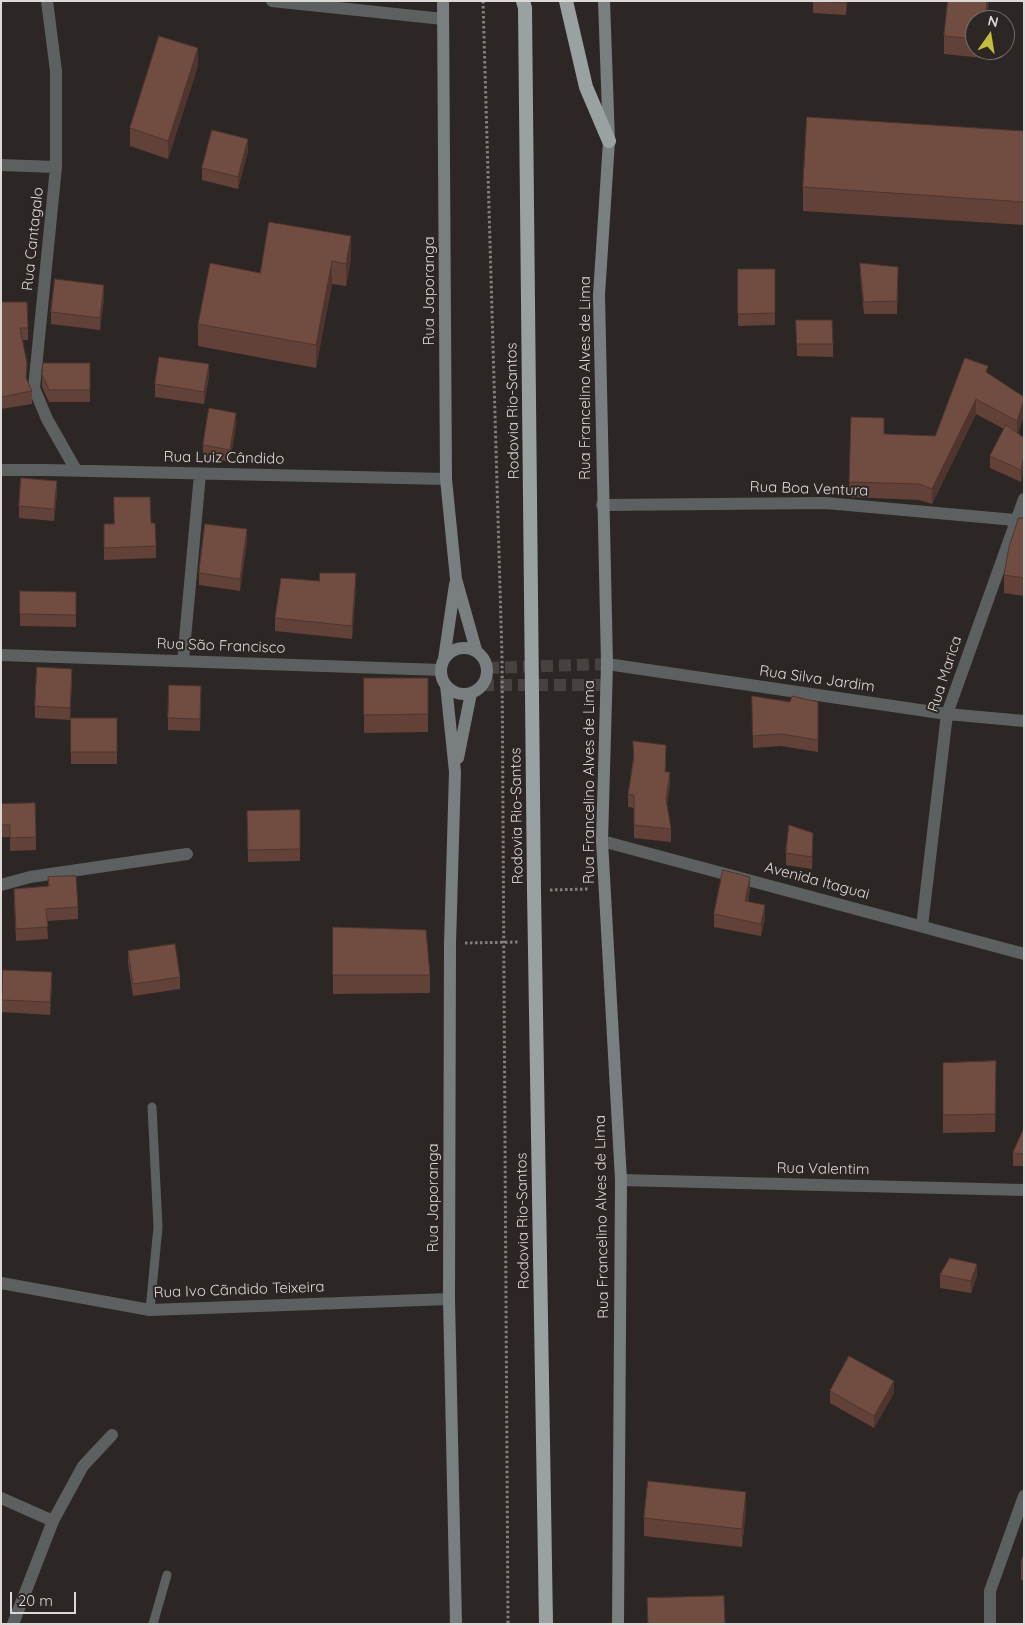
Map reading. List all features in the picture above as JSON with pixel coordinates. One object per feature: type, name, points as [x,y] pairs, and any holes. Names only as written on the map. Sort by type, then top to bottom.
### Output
[{"type":"highway","points":[[566,1],[586,87],[610,141]]},
{"type":"highway","name":"Rodovia Rio-Santos","points":[[525,4],[534,890],[546,1624]]},
{"type":"main road","name":"Rua Japoranga","points":[[443,1],[446,479],[456,579],[476,650]]},
{"type":"main road","name":"Rua Francelino Alves de Lima","points":[[604,1],[610,141],[599,295],[602,505],[607,664],[602,841],[621,1180],[618,1624]]},
{"type":"main road","name":"Rua Japoranga","points":[[442,665],[456,579]]},
{"type":"main road","points":[[462,648],[476,650],[486,661],[487,674],[482,685],[471,693],[457,693],[446,686],[442,665],[454,650],[462,648]]},
{"type":"main road","name":"Rua Japoranga","points":[[446,686],[455,772],[450,944],[449,1300],[456,1624]]},
{"type":"main road","name":"Rua Japoranga","points":[[455,772],[471,693]]},
{"type":"street","name":"Rua Cantagalo","points":[[47,1],[56,71],[56,167],[34,388],[47,419],[76,470]]},
{"type":"street","points":[[272,1],[443,19]]},
{"type":"street","points":[[1,165],[56,167]]},
{"type":"street","name":"Rua Luiz Cândido","points":[[1,470],[76,470],[446,479]]},
{"type":"street","points":[[183,661],[200,474]]},
{"type":"street","name":"Rua Marica","points":[[922,926],[947,714],[1024,499]]},
{"type":"street","name":"Rua Boa Ventura","points":[[602,505],[826,503],[1015,520]]},
{"type":"street","name":"Rua São Francisco","points":[[1,655],[183,661],[442,665]]},
{"type":"street","name":"Rua Silva Jardim","points":[[607,664],[947,714],[1024,721]]},
{"type":"street","name":"Avenida Itaguai","points":[[602,841],[1024,954]]},
{"type":"street","points":[[1,885],[30,877],[187,854]]},
{"type":"street","name":"Rua Valentim","points":[[621,1180],[1024,1190]]},
{"type":"street","name":"Rua Ivo Cãndido Teixeira","points":[[1,1283],[150,1310],[449,1300]]},
{"type":"street","points":[[13,1624],[53,1521],[82,1466],[112,1436]]},
{"type":"street","points":[[990,1624],[990,1591],[1024,1496]]},
{"type":"street","points":[[1,1498],[53,1521]]},
{"type":"lane","points":[[150,1310],[158,1227],[152,1107]]},
{"type":"lane","points":[[153,1624],[167,1575]]},
{"type":"path","points":[[482,1],[502,656],[502,942],[508,1624]]},
{"type":"path","points":[[534,890],[585,889]]},
{"type":"path","points":[[450,944],[535,942]]},
{"type":"building","points":[[824,1],[846,1],[846,3]]},
{"type":"building","points":[[948,1],[987,1],[986,10],[965,10],[965,38],[944,36]]},
{"type":"building","points":[[159,36],[198,48],[168,141],[130,128]]},
{"type":"building","points":[[807,117],[1024,131],[1024,202],[803,187]]},
{"type":"building","points":[[212,130],[248,139],[238,177],[202,168]]},
{"type":"building","points":[[269,222],[351,236],[346,264],[332,261],[316,345],[198,324],[210,263],[260,273]]},
{"type":"building","points":[[860,263],[898,267],[897,301],[864,302]]},
{"type":"building","points":[[738,269],[775,269],[775,313],[738,314]]},
{"type":"building","points":[[55,279],[104,285],[100,318],[51,312]]},
{"type":"building","points":[[1,302],[27,302],[28,328],[20,328],[27,363],[26,378],[32,391],[1,397]]},
{"type":"building","points":[[796,320],[832,320],[833,344],[797,344]]},
{"type":"building","points":[[159,357],[209,364],[204,392],[155,384]]},
{"type":"building","points":[[965,358],[988,366],[986,372],[1024,397],[1017,421],[976,399],[932,489],[919,484],[849,482],[851,417],[884,418],[884,434],[935,436]]},
{"type":"building","points":[[43,363],[90,363],[90,390],[49,390],[42,374]]},
{"type":"building","points":[[209,408],[236,413],[230,450],[203,445]]},
{"type":"building","points":[[1006,425],[1024,438],[1024,460],[1021,470],[990,456]]},
{"type":"building","points":[[21,478],[57,481],[54,509],[19,506]]},
{"type":"building","points":[[114,497],[150,497],[151,523],[155,523],[156,546],[104,548],[104,524],[114,524]]},
{"type":"building","points":[[1019,518],[1024,518],[1024,578],[1004,575],[1009,547]]},
{"type":"building","points":[[205,524],[247,529],[240,579],[199,573]]},
{"type":"building","points":[[320,573],[356,573],[352,626],[275,618],[281,578],[319,581]]},
{"type":"building","points":[[20,591],[76,592],[76,615],[20,614]]},
{"type":"building","points":[[37,667],[72,669],[70,708],[35,706]]},
{"type":"building","points":[[364,678],[428,678],[428,714],[364,715]]},
{"type":"building","points":[[169,685],[201,686],[200,719],[168,718]]},
{"type":"building","points":[[752,696],[790,702],[792,696],[818,702],[818,740],[781,734],[753,736]]},
{"type":"building","points":[[71,718],[117,718],[117,752],[71,752]]},
{"type":"building","points":[[633,741],[666,745],[665,772],[670,772],[666,799],[671,829],[634,825],[634,795],[628,795],[634,757]]},
{"type":"building","points":[[35,803],[36,837],[10,838],[10,825],[1,825],[1,804]]},
{"type":"building","points":[[300,810],[300,849],[248,850],[247,811]]},
{"type":"building","points":[[789,825],[813,833],[812,857],[786,853]]},
{"type":"building","points":[[723,870],[750,877],[745,901],[765,905],[761,924],[714,914]]},
{"type":"building","points":[[76,876],[78,907],[46,909],[48,927],[16,929],[14,889],[49,886],[48,877]]},
{"type":"building","points":[[333,927],[426,930],[430,975],[333,975]]},
{"type":"building","points":[[175,944],[180,977],[133,984],[128,951]]},
{"type":"building","points":[[3,970],[52,972],[50,1002],[2,1000]]},
{"type":"building","points":[[996,1061],[995,1114],[943,1115],[943,1063]]},
{"type":"building","points":[[1024,1128],[1024,1154],[1013,1153]]},
{"type":"building","points":[[950,1258],[977,1264],[971,1281],[940,1275]]},
{"type":"building","points":[[849,1356],[894,1381],[874,1416],[830,1391]]},
{"type":"building","points":[[648,1481],[746,1492],[742,1529],[644,1518]]},
{"type":"building","points":[[724,1596],[725,1624],[648,1624],[647,1598]]},
{"type":"tunnel","points":[[487,668],[607,664]]},
{"type":"tunnel","points":[[482,685],[606,685]]}]
